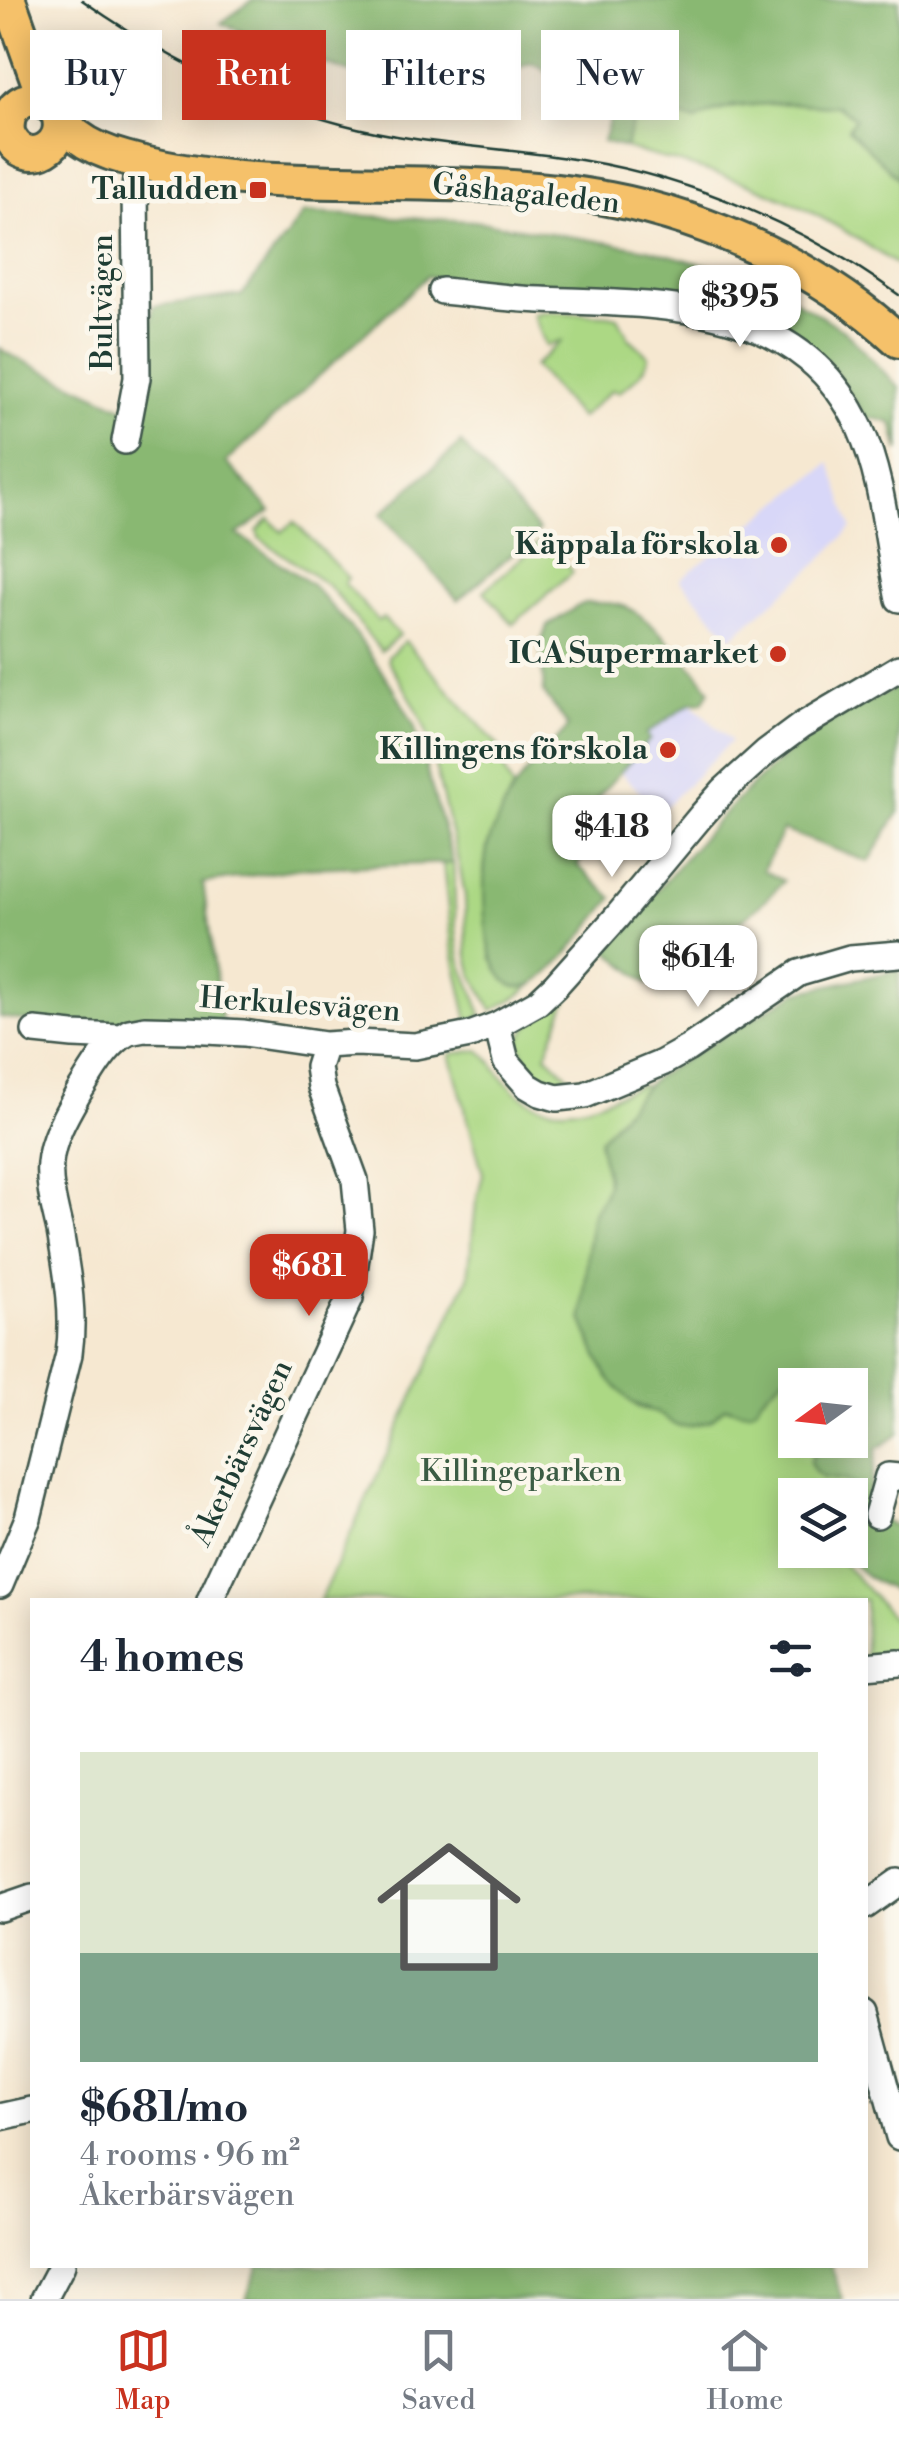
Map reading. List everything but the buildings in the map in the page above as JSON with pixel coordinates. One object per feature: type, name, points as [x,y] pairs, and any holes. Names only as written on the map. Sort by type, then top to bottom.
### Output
[{"type":"main road","points":[[13,10],[37,78],[26,125]]},
{"type":"main road","name":"Gåshagaleden","points":[[26,125],[129,159],[192,173],[241,179],[503,186],[568,192],[641,206],[709,227],[792,266],[848,300],[899,341]]},
{"type":"street","name":"Bultvägen","points":[[125,441],[137,378],[135,188],[129,159]]},
{"type":"street","points":[[442,292],[696,310],[736,319],[788,345],[828,378],[859,425],[877,481],[899,599]]},
{"type":"street","name":"Herkulesvägen","points":[[35,1031],[121,1037],[135,1030],[187,1030],[324,1045],[415,1046],[497,1025],[538,1002],[555,986],[700,816],[766,752],[801,726],[899,668]]},
{"type":"street","points":[[497,1025],[506,1061],[528,1086],[557,1098],[585,1094],[687,1049],[799,973],[850,958],[899,954]]},
{"type":"street","points":[[0,1585],[28,1518],[72,1332],[51,1158],[72,1104],[95,1066],[121,1037]]},
{"type":"street","name":"Åkerbärsvägen","points":[[211,1598],[350,1298],[360,1230],[357,1196],[355,1180],[321,1087],[318,1068],[324,1045]]},
{"type":"street","points":[[877,1514],[888,1476],[899,1477]]},
{"type":"street","points":[[868,1666],[899,1663]]},
{"type":"street","points":[[868,1904],[899,1882]]},
{"type":"street","points":[[0,1908],[30,1897]]},
{"type":"street","points":[[868,2025],[899,2137]]},
{"type":"street","points":[[0,2117],[30,2110]]},
{"type":"street","points":[[44,2299],[60,2268]]},
{"type":"shaded area","name":"Käppala förskola","points":[[830,463],[852,528],[818,563],[731,638],[680,579]]},
{"type":"shaded area","name":"Killingens förskola","points":[[671,684],[731,741],[660,812],[607,759]]},
{"type":"green space","points":[[253,0],[899,0],[899,179],[848,129],[855,118],[838,106],[733,106],[696,121],[679,116],[679,30],[541,30],[541,68],[532,64],[521,67],[521,30],[346,30],[346,71],[326,64],[326,30],[237,30],[221,23]]},
{"type":"green space","points":[[750,106],[838,106],[855,118],[849,129],[899,179],[899,267],[828,221],[770,193],[625,148],[633,120],[679,120],[679,116],[696,121]]},
{"type":"green space","points":[[609,120],[633,120],[625,148],[603,142]]},
{"type":"green space","points":[[304,213],[474,221],[648,249],[763,281],[845,331],[899,388],[899,451],[892,423],[873,418],[868,421],[830,364],[775,320],[738,306],[673,295],[449,282],[427,276],[226,462],[271,511],[237,534],[312,585],[356,634],[394,689],[414,725],[453,863],[302,868],[203,883],[222,1023],[138,1017],[107,1028],[0,1017],[0,348],[144,417],[153,306],[242,295]]},
{"type":"green space","points":[[533,314],[618,317],[629,338],[649,356],[646,366],[619,392],[612,390],[580,418],[534,366],[563,340],[546,346]]},
{"type":"green space","points":[[461,443],[539,531],[458,600],[381,514]]},
{"type":"green space","points":[[269,519],[282,532],[294,522],[348,578],[344,583],[378,621],[383,618],[399,635],[381,651],[330,587],[259,538],[257,531]]},
{"type":"green space","points":[[544,538],[573,572],[513,624],[484,591]]},
{"type":"green space","points":[[586,603],[616,604],[635,612],[672,644],[710,691],[703,702],[691,703],[646,734],[650,739],[597,798],[605,805],[582,827],[596,841],[577,865],[613,898],[549,972],[529,986],[513,985],[500,974],[487,933],[487,849],[516,786],[568,726],[544,693],[541,643],[547,626]]},
{"type":"green space","points":[[405,641],[500,748],[513,788],[487,847],[485,916],[492,959],[523,987],[531,986],[492,1010],[472,973],[460,869],[428,737],[388,660]]},
{"type":"green space","points":[[899,686],[899,812],[869,862],[783,830],[763,870],[784,881],[738,924],[701,951],[648,984],[607,950],[708,830],[763,774],[825,725]]},
{"type":"green space","points":[[443,863],[453,863],[458,949],[481,1014],[468,1021],[452,947]]},
{"type":"green space","points":[[899,970],[899,1434],[877,1449],[868,1503],[868,1478],[824,1478],[810,1462],[812,1458],[868,1458],[868,1368],[778,1368],[778,1382],[751,1411],[725,1407],[710,1421],[677,1426],[631,1402],[608,1378],[582,1318],[591,1219],[607,1185],[600,1139],[657,1076],[797,992]]},
{"type":"green space","points":[[570,992],[546,1055],[581,1088],[549,1088],[530,1067],[519,1041],[528,1026]]},
{"type":"green space","name":"Killingeparken","points":[[479,1050],[525,1098],[557,1109],[589,1105],[646,1086],[600,1139],[607,1185],[591,1218],[582,1318],[596,1354],[608,1378],[637,1407],[659,1414],[677,1426],[710,1421],[725,1406],[750,1403],[778,1382],[778,1458],[814,1458],[822,1478],[778,1478],[778,1568],[847,1568],[899,1625],[899,1658],[868,1660],[868,1598],[321,1598],[468,1278],[483,1174],[450,1054]]},
{"type":"green space","points":[[868,1516],[899,1527],[899,1593],[857,1568],[868,1568]]},
{"type":"green space","points":[[258,2268],[831,2268],[843,2299],[246,2299]]},
{"type":"tram line","points":[[82,0],[173,57],[272,102],[371,131],[581,160],[666,180],[787,227],[899,295]]},
{"type":"place","name":"Talludden","points":[[258,190]]},
{"type":"place","name":"Käppala förskola","points":[[779,545]]},
{"type":"place","name":"ICA Supermarket","points":[[778,654]]},
{"type":"place","name":"Killingens förskola","points":[[668,750]]}]
